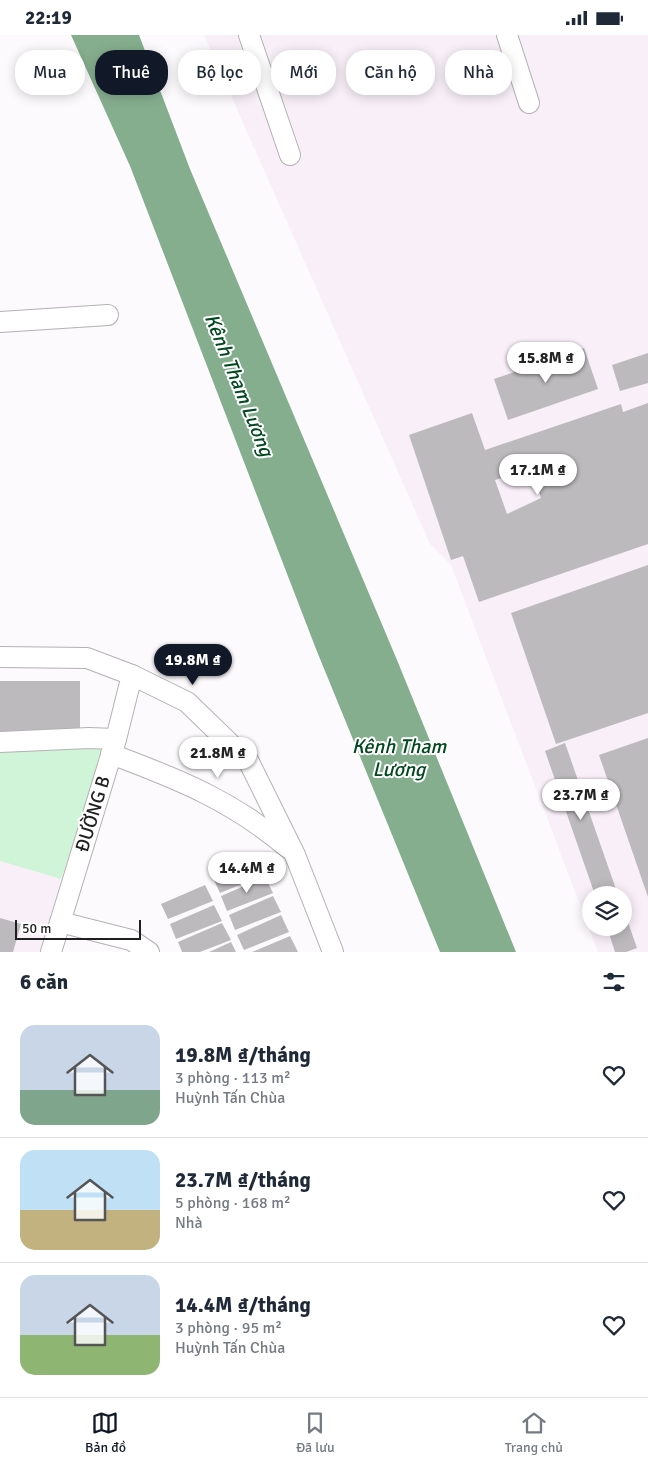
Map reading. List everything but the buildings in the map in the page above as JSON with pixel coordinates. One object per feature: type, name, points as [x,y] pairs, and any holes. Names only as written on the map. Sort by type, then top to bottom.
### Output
[{"type":"street","points":[[249,35],[290,155]]},
{"type":"street","points":[[508,35],[529,103]]},
{"type":"street","points":[[0,322],[108,315]]},
{"type":"street","points":[[0,657],[87,658],[132,675],[187,702],[249,762],[295,855],[332,952]]},
{"type":"street","name":"ĐƯỜNG B","points":[[51,952],[114,747],[132,675]]},
{"type":"street","points":[[0,741],[89,738],[114,747],[222,801],[264,828],[295,855]]},
{"type":"street","points":[[60,922],[131,940],[149,952]]},
{"type":"shaded area","points":[[204,35],[648,35],[648,952],[598,952],[592,936],[632,936],[632,886],[582,886],[582,910],[451,565],[430,544],[231,95],[261,95],[261,50],[211,50]]},
{"type":"shaded area","points":[[108,746],[61,879],[0,861],[0,752]]},
{"type":"shaded area","points":[[0,861],[61,879],[40,952],[0,952]]},
{"type":"water","name":"Kênh Tham Lương","points":[[71,35],[139,35],[145,50],[95,50],[95,88],[85,66],[85,50],[78,50]]},
{"type":"water","name":"Kênh Tham Lương","points":[[98,95],[162,95],[190,169],[397,660],[516,952],[440,952],[316,649],[130,166]]}]
